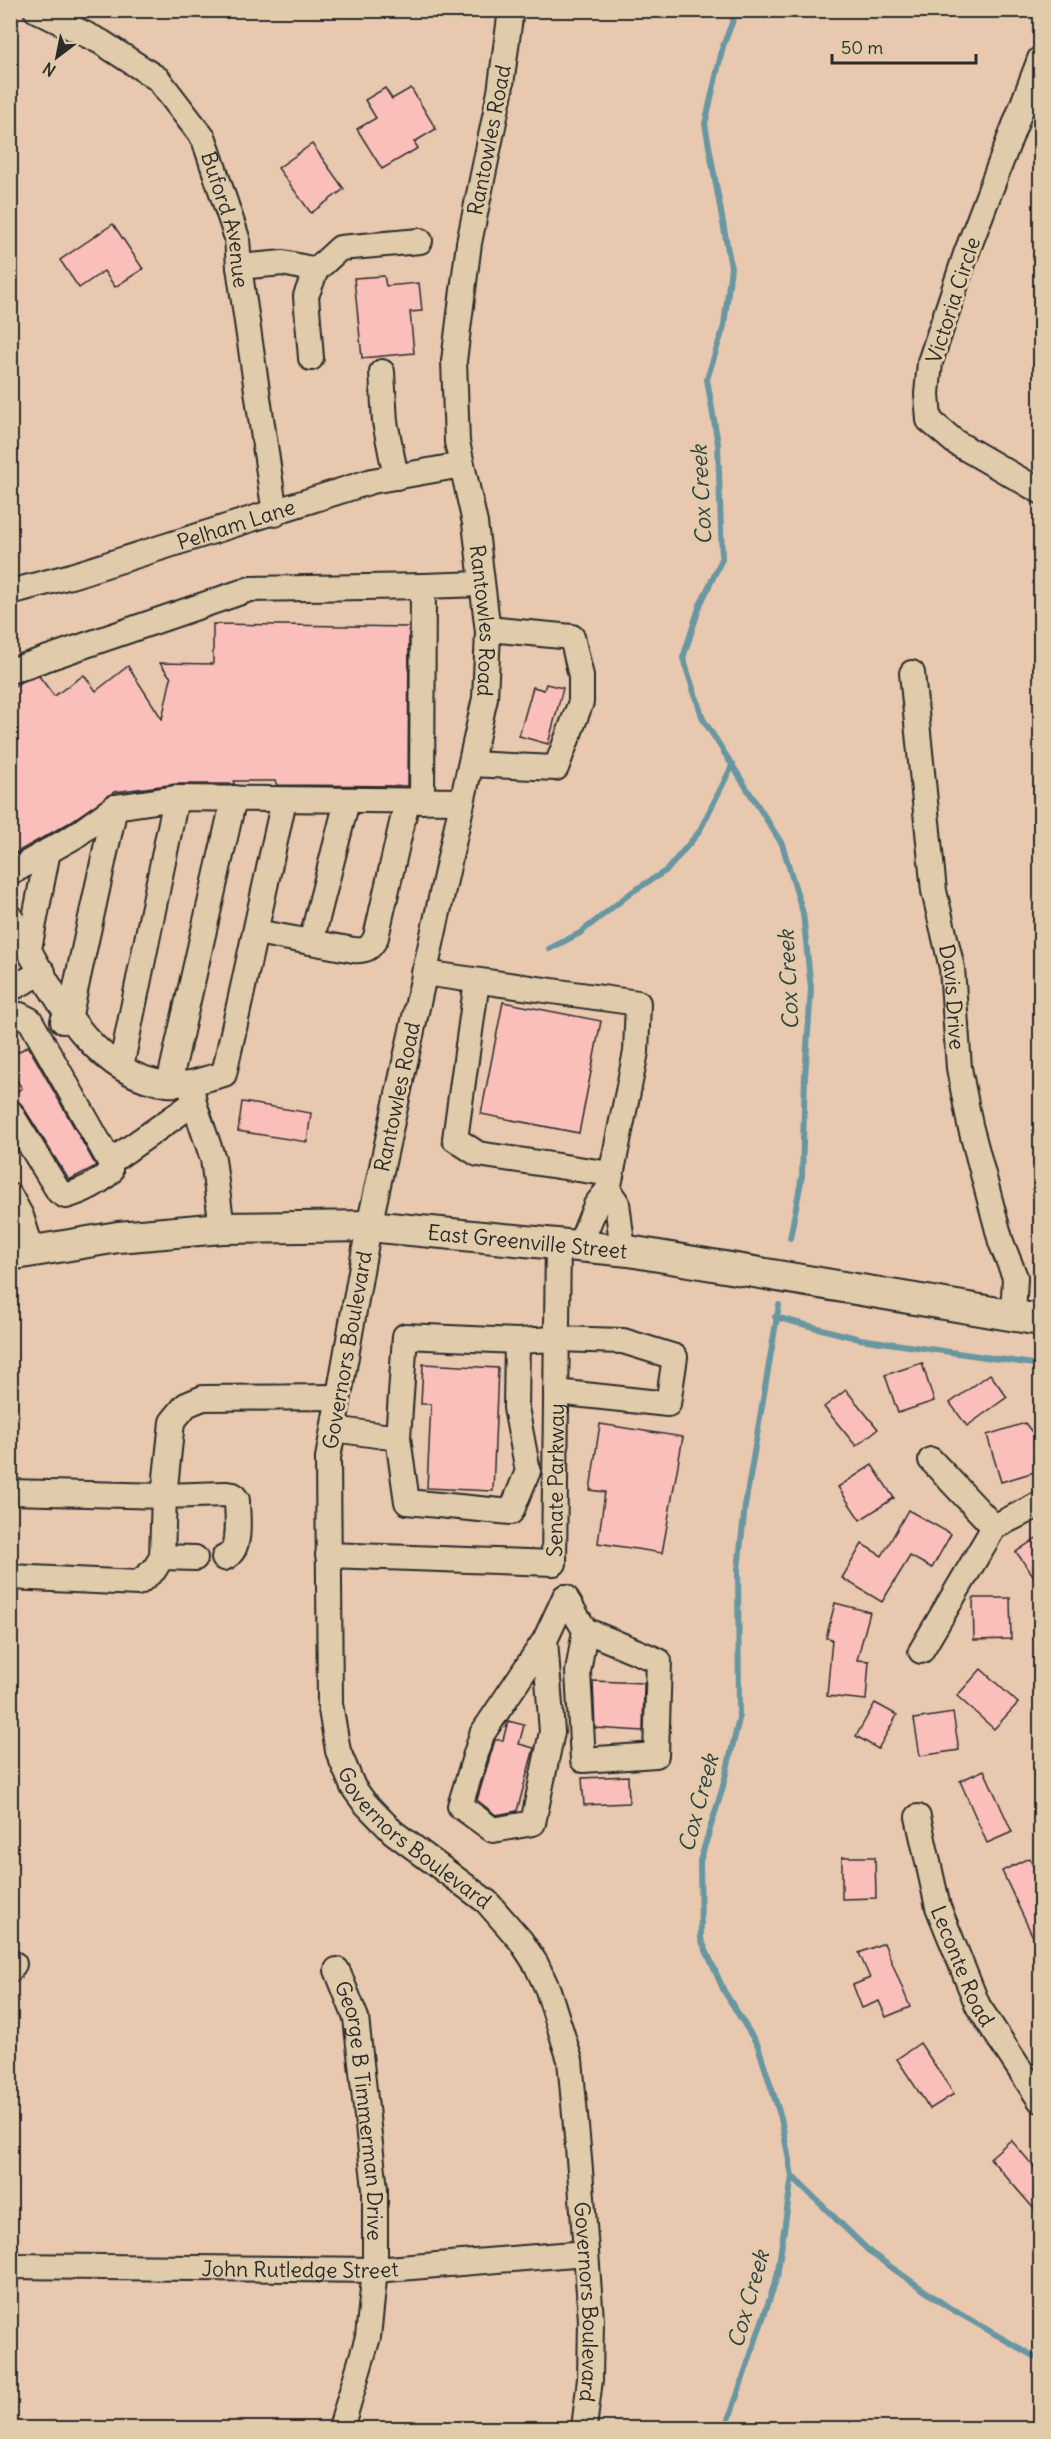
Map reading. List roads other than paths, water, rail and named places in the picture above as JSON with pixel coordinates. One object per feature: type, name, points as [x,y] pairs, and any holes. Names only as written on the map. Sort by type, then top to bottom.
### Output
[{"type":"main road","name":"East Greenville Street","points":[[21,1253],[118,1237],[222,1228],[369,1226],[623,1251],[1027,1318]]},
{"type":"street","name":"Buford Avenue","points":[[36,10],[101,42],[158,79],[204,139],[237,238],[239,267],[275,514]]},
{"type":"street","name":"Rantowles Road","points":[[369,1226],[485,699],[488,629],[475,523],[457,442],[454,361],[470,243],[500,92],[511,10]]},
{"type":"street","name":"Victoria Circle","points":[[1041,59],[966,254],[930,362],[927,394],[929,420],[955,442],[1041,491]]},
{"type":"street","points":[[311,358],[306,296],[316,270],[340,248],[420,241]]},
{"type":"street","points":[[239,267],[283,263],[316,270]]},
{"type":"street","points":[[382,372],[385,422],[396,477]]},
{"type":"street","name":"Pelham Lane","points":[[10,592],[71,576],[372,482],[462,465]]},
{"type":"street","points":[[10,671],[250,589],[482,584]]},
{"type":"street","points":[[256,932],[364,951],[371,946],[376,937],[414,801],[423,586]]},
{"type":"street","points":[[471,764],[556,768],[581,702],[581,676],[572,637],[488,629]]},
{"type":"street","name":"Davis Drive","points":[[912,673],[934,891],[952,968],[959,1068],[970,1125],[1001,1242],[1015,1277],[1027,1318]]},
{"type":"street","points":[[10,873],[75,836],[115,807],[176,798],[462,801]]},
{"type":"street","points":[[121,1067],[176,798]]},
{"type":"street","points":[[222,1228],[213,1159],[185,1090],[234,798]]},
{"type":"street","points":[[110,1162],[185,1090],[224,1074],[284,800]]},
{"type":"street","points":[[310,942],[347,801]]},
{"type":"street","points":[[69,1018],[115,807]]},
{"type":"street","points":[[29,949],[48,851]]},
{"type":"street","points":[[10,917],[69,1018],[109,1060],[140,1077],[185,1090]]},
{"type":"street","points":[[10,988],[43,972]]},
{"type":"street","points":[[424,974],[638,1003],[636,1052],[609,1182],[569,1245]]},
{"type":"street","points":[[477,981],[455,1139],[478,1154],[609,1182]]},
{"type":"street","points":[[10,1015],[20,1015],[30,1020],[110,1162],[110,1172],[87,1188],[66,1196],[58,1192],[10,1112]]},
{"type":"street","points":[[38,1034],[69,1018]]},
{"type":"street","points":[[609,1182],[616,1203],[623,1251]]},
{"type":"street","points":[[10,1196],[21,1216],[21,1253]]},
{"type":"street","name":"Governors Boulevard","points":[[369,1226],[328,1458],[330,1704],[333,1731],[345,1770],[377,1818],[487,1902],[521,1941],[548,1990],[570,2060],[586,2253],[591,2320],[590,2379],[584,2428]]},
{"type":"street","name":"Senate Parkway","points":[[328,1555],[554,1563],[556,1339],[569,1245]]},
{"type":"street","points":[[517,1341],[516,1408],[528,1471],[511,1512],[406,1502],[398,1438],[405,1336],[517,1341],[556,1339],[623,1341],[675,1357],[668,1404],[556,1392]]},
{"type":"street","points":[[10,1577],[138,1583],[154,1570],[162,1557],[164,1496],[172,1422],[186,1405],[204,1398],[338,1397]]},
{"type":"street","points":[[334,1429],[398,1438]]},
{"type":"street","points":[[931,1460],[994,1527]]},
{"type":"street","points":[[10,1492],[164,1496],[233,1495],[237,1500],[236,1547],[231,1555],[224,1558]]},
{"type":"street","points":[[921,1651],[994,1527],[1041,1503]]},
{"type":"street","points":[[162,1557],[195,1558]]},
{"type":"street","points":[[545,1640],[552,1732],[533,1823],[493,1830],[460,1806],[482,1734],[545,1640],[566,1597],[585,1630],[659,1660],[656,1755],[583,1760],[578,1672],[585,1630]]},
{"type":"street","name":"Leconte Road","points":[[918,1817],[938,1907],[978,2006],[1041,2100]]},
{"type":"street","name":"George B Timmerman Drive","points":[[337,1970],[356,2018],[375,2189],[375,2271],[368,2337],[341,2428]]},
{"type":"street","name":"John Rutledge Street","points":[[10,2266],[375,2271],[586,2253]]},
{"type":"waterway","name":"Cox Creek","points":[[737,10],[723,46],[705,124],[731,267],[724,326],[707,379],[718,444],[722,559],[700,605],[683,658],[703,719],[782,844],[803,913],[811,989],[805,1076],[802,1176],[790,1238]]},
{"type":"waterway","points":[[549,949],[580,933],[632,892],[667,870],[699,832],[733,764]]},
{"type":"waterway","name":"Cox Creek","points":[[726,2428],[777,2277],[792,2176],[781,2118],[758,2046],[724,1991],[701,1939],[700,1861],[722,1790],[739,1719],[738,1569],[745,1506],[779,1305]]},
{"type":"waterway","points":[[775,1317],[860,1339],[1040,1365]]},
{"type":"waterway","points":[[792,2176],[871,2253],[948,2307],[1040,2360]]}]
